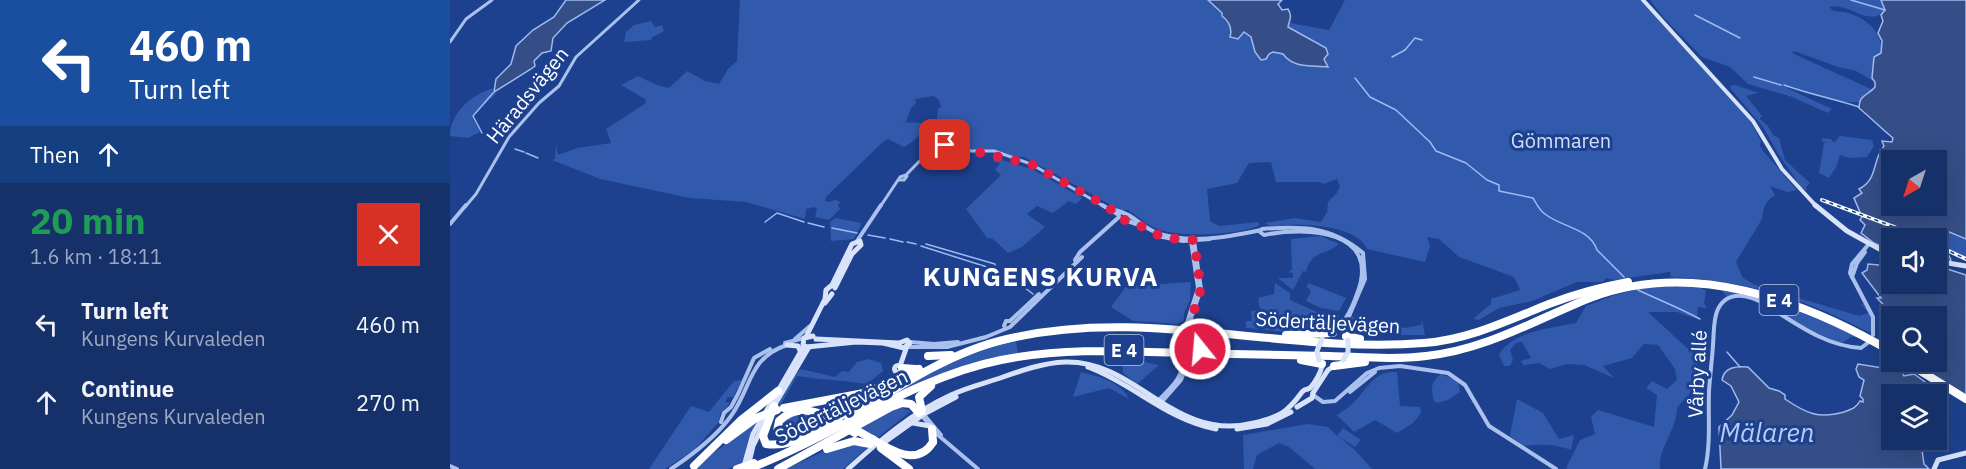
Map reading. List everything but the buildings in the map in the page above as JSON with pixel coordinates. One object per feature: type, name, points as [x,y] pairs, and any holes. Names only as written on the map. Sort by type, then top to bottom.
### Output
[{"type":"highway","name":"Södertäljevägen","points":[[749,467],[814,438],[913,377],[967,352],[1018,336],[1048,330],[1093,327],[1197,330],[1352,344],[1425,343],[1469,334],[1576,292],[1614,284],[1685,280],[1732,285],[1808,306],[1852,326],[1881,343]]},
{"type":"highway","name":"Södertäljevägen","points":[[736,469],[749,467],[808,445],[928,384],[980,365],[1022,355],[1065,351],[1224,352],[1400,358],[1435,355],[1473,347],[1627,286],[1686,283],[1731,288],[1763,295],[1820,314],[1881,344]]},
{"type":"highway","points":[[1197,330],[1210,338],[1328,346],[1405,348],[1480,334],[1567,298],[1576,292]]},
{"type":"highway","points":[[1198,352],[1381,354],[1433,351],[1483,341],[1570,304],[1577,304]]},
{"type":"highway","points":[[1347,338],[1434,339],[1512,317]]},
{"type":"highway","points":[[967,352],[1056,333],[1100,330],[1167,335],[1177,332]]},
{"type":"highway","points":[[1197,330],[1317,335],[1333,333]]},
{"type":"highway","points":[[778,408],[763,436],[768,446],[783,446],[813,431],[886,386],[921,368],[992,340],[1018,336]]},
{"type":"highway","points":[[1022,355],[1033,351],[1072,347],[1165,347],[1175,351]]},
{"type":"highway","points":[[1334,366],[1351,363],[1428,360],[1473,347]]},
{"type":"highway","points":[[922,414],[918,402],[930,386],[994,364],[1065,351]]},
{"type":"highway","points":[[1224,352],[1235,357],[1320,362]]},
{"type":"highway","points":[[928,356],[951,355]]},
{"type":"highway","points":[[851,408],[894,378],[899,368],[921,368]]},
{"type":"highway","points":[[1923,372],[1966,397]]},
{"type":"highway","points":[[1928,372],[1966,397]]},
{"type":"highway","points":[[691,467],[756,418],[778,408],[864,393],[881,386]]},
{"type":"highway","points":[[691,467],[740,421],[778,391]]},
{"type":"highway","points":[[780,469],[896,405],[911,404],[922,414]]},
{"type":"highway","points":[[778,408],[816,408],[832,416],[909,469]]},
{"type":"highway","points":[[813,431],[786,438],[779,434],[777,428],[782,417],[793,411],[814,411],[832,416]]},
{"type":"highway","points":[[780,469],[839,444],[854,441],[872,443],[914,456],[927,452],[933,442],[931,428]]},
{"type":"main road","points":[[1643,0],[1762,129],[1780,163],[1791,178],[1871,249],[1881,251]]},
{"type":"main road","points":[[1687,46],[1706,66]]},
{"type":"main road","points":[[749,467],[753,446],[778,408],[814,322],[829,294],[835,291],[833,287],[859,242]]},
{"type":"main road","points":[[1869,247],[1881,251]]},
{"type":"main road","points":[[1947,263],[1966,267]]},
{"type":"main road","points":[[806,343],[814,338],[820,314],[829,294]]},
{"type":"main road","points":[[850,469],[922,414],[957,396],[1031,370],[1056,365],[1080,365],[1111,376],[1159,403],[1171,411],[1202,424],[1240,428],[1263,422],[1280,415],[1298,402],[1304,392],[1311,387],[1323,368],[1317,351],[1322,339],[1339,332],[1347,338],[1348,352],[1343,360],[1328,370],[1311,397],[1273,422],[1240,428],[1217,429],[1195,426],[1175,418],[1159,403]]},
{"type":"main road","points":[[749,467],[753,436],[806,343],[814,338],[905,345]]},
{"type":"main road","points":[[788,343],[798,346],[801,353]]},
{"type":"main road","points":[[806,343],[905,345]]},
{"type":"main road","points":[[899,368],[905,345]]},
{"type":"main road","points":[[1320,362],[1334,366]]},
{"type":"main road","points":[[1304,392],[1311,397]]},
{"type":"main road","points":[[850,469],[922,414]]},
{"type":"main road","points":[[905,427],[917,423],[931,428]]},
{"type":"main road","points":[[872,443],[903,469]]},
{"type":"main road","points":[[1934,469],[1938,460],[1966,453]]},
{"type":"street","points":[[450,42],[466,18],[492,0]]},
{"type":"street","name":"Häradsvägen","points":[[451,223],[476,194],[509,137],[539,103],[559,87],[576,57],[639,0]]},
{"type":"street","points":[[859,242],[901,180],[944,144],[995,154],[1021,160],[1042,169],[1123,217],[1159,233],[1178,238],[1192,239],[1294,230],[1327,233],[1345,241],[1363,256],[1365,279],[1344,328],[1347,338]]},
{"type":"street","points":[[905,345],[947,347],[986,337],[1005,327],[1123,217]]},
{"type":"street","points":[[1159,403],[1180,376],[1184,365],[1182,358],[1175,351],[1174,342],[1177,332],[1186,326],[1198,288],[1192,239]]},
{"type":"street","points":[[1159,403],[1181,380],[1189,359],[1198,352],[1201,343],[1191,318],[1201,289],[1192,239]]},
{"type":"street","points":[[1869,247],[1857,263],[1852,278],[1873,317],[1873,335]]},
{"type":"street","points":[[1333,333],[1340,327],[1361,283],[1363,266],[1357,253]]},
{"type":"street","name":"Vårby allé","points":[[1705,469],[1708,456],[1709,390],[1715,320],[1718,308],[1727,299],[1738,295],[1754,297],[1802,328],[1848,347],[1862,348],[1869,342]]},
{"type":"street","points":[[672,469],[696,452],[718,428],[753,369],[763,357],[800,336],[814,322]]},
{"type":"street","points":[[1186,326],[1197,330]]},
{"type":"street","points":[[788,343],[806,343]]},
{"type":"street","points":[[729,411],[755,357],[763,357]]},
{"type":"street","points":[[1182,358],[1189,359]]},
{"type":"street","points":[[753,361],[759,363]]},
{"type":"street","points":[[1311,397],[1325,404],[1336,403],[1383,367],[1420,369],[1456,377],[1465,385],[1489,426],[1557,469]]},
{"type":"street","points":[[922,414],[931,428],[978,469]]},
{"type":"street","points":[[922,414],[944,438]]},
{"type":"street","points":[[450,466],[457,469]]},
{"type":"green space","name":"Gömmaren","points":[[740,0],[1282,0],[1277,3],[1282,10],[1289,11],[1290,23],[1329,30],[1345,0],[1641,0],[1749,119],[1761,141],[1760,146],[1763,151],[1797,190],[1787,192],[1770,186],[1775,195],[1767,203],[1762,219],[1736,262],[1743,278],[1755,285],[1859,316],[1868,313],[1862,305],[1857,306],[1863,304],[1871,318],[1870,333],[1822,310],[1774,293],[1725,283],[1671,277],[1670,272],[1614,280],[1606,278],[1603,282],[1577,282],[1532,301],[1499,308],[1479,320],[1473,319],[1491,304],[1491,299],[1520,290],[1514,277],[1459,257],[1439,239],[1427,237],[1430,246],[1425,262],[1367,249],[1351,234],[1338,230],[1309,225],[1272,227],[1265,223],[1294,218],[1321,222],[1327,212],[1328,202],[1340,187],[1337,179],[1324,184],[1276,182],[1271,162],[1249,163],[1237,183],[1207,189],[1210,221],[1219,226],[1258,222],[1260,225],[1240,231],[1213,234],[1185,234],[1159,230],[1128,210],[1120,210],[1024,157],[1015,157],[995,151],[982,152],[952,144],[947,137],[941,136],[927,125],[937,119],[938,109],[941,107],[939,100],[934,96],[915,99],[916,103],[911,108],[906,122],[899,122],[924,123],[922,131],[911,143],[904,147],[888,139],[883,142],[826,197],[825,201],[840,202],[838,206],[840,209],[829,220],[815,217],[817,209],[814,207],[806,209],[805,219],[746,202],[690,198],[600,179],[552,160],[555,159],[556,145],[558,155],[577,148],[611,143],[606,129],[646,103],[645,99],[621,85],[638,76],[669,88],[687,71],[705,81],[719,84],[728,69],[737,61]]},
{"type":"green space","points":[[1650,0],[1881,0],[1885,10],[1872,17],[1836,6],[1829,7],[1834,11],[1860,18],[1874,28],[1881,43],[1881,52],[1872,78],[1875,82],[1856,71],[1794,51],[1792,53],[1873,90],[1864,94],[1859,102],[1850,102],[1824,97],[1790,86],[1787,88],[1832,109],[1828,113],[1792,97],[1748,84],[1730,67],[1702,57],[1663,17]]},
{"type":"green space","points":[[651,21],[655,27],[662,25],[664,31],[651,38],[652,40],[624,42],[626,32],[634,25]]},
{"type":"green space","points":[[1735,85],[1768,96],[1758,93],[1746,96],[1763,117],[1760,119],[1773,135],[1779,138],[1785,160],[1810,183],[1806,187],[1807,191],[1801,187],[1779,155],[1763,127],[1730,88]]},
{"type":"green space","points":[[493,88],[492,92],[497,93],[472,116],[480,132],[468,138],[450,136],[454,120],[463,106],[477,95]]},
{"type":"green space","points":[[1840,136],[1872,140],[1874,146],[1867,157],[1849,158],[1840,155],[1829,178],[1819,173],[1824,143],[1829,142],[1823,142],[1821,138],[1831,139],[1834,143]]},
{"type":"green space","points":[[996,158],[1034,170],[1082,198],[1076,204],[1069,201],[1053,213],[1037,206],[1027,214],[1045,227],[1022,247],[1008,253],[993,239],[987,238],[966,209],[1001,175],[995,170],[1000,163],[993,161]]},
{"type":"green space","points":[[835,218],[862,223],[854,239],[831,241],[830,222]]},
{"type":"green space","points":[[1947,231],[1966,239],[1966,257],[1947,248]]},
{"type":"green space","points":[[1321,236],[1339,244],[1315,256],[1306,272],[1303,271],[1293,290],[1278,278],[1293,278],[1293,273],[1288,272],[1292,270],[1291,239]]},
{"type":"green space","points":[[1191,282],[1190,300],[1184,313],[1184,321],[1178,324],[1133,321],[1111,307],[1128,284]]},
{"type":"green space","points":[[1275,283],[1290,293],[1290,300],[1321,314],[1339,315],[1334,325],[1320,325],[1286,332],[1246,328],[1246,321],[1252,321],[1251,311],[1260,310],[1258,298],[1274,294]]},
{"type":"green space","points":[[1309,283],[1346,298],[1339,311],[1321,308],[1306,301],[1311,291],[1306,286]]},
{"type":"green space","points":[[1648,286],[1700,287],[1706,291],[1704,303],[1707,308],[1698,307],[1697,319],[1677,312],[1648,312],[1687,348],[1699,353],[1694,388],[1677,408],[1674,424],[1660,461],[1660,469],[1568,469],[1566,468],[1580,440],[1595,434],[1591,417],[1598,410],[1654,427],[1657,395],[1646,388],[1652,381],[1667,389],[1677,380],[1675,369],[1658,345],[1644,344],[1632,358],[1603,366],[1614,378],[1584,365],[1567,364],[1550,369],[1539,363],[1523,365],[1521,361],[1531,358],[1522,342],[1516,343],[1510,350],[1513,360],[1510,366],[1504,366],[1499,355],[1505,347],[1522,336],[1576,323],[1586,306]]},
{"type":"green space","points":[[1721,289],[1780,301],[1860,337],[1851,337],[1842,343],[1802,326],[1760,300],[1745,295],[1726,296]]},
{"type":"green space","points":[[1352,317],[1404,328],[1421,325],[1422,320],[1425,335],[1378,335],[1350,332],[1348,327]]},
{"type":"green space","points":[[1016,341],[1018,353],[893,397],[892,393],[937,370],[984,350]]},
{"type":"green space","points":[[1122,357],[1159,365],[1137,384],[1123,373]]},
{"type":"green space","points":[[869,359],[881,363],[883,371],[867,384],[797,376],[780,406],[777,407],[795,374],[801,369],[835,377],[842,371],[849,372],[857,362]]},
{"type":"green space","points":[[1081,372],[1115,384],[1129,399],[1109,388],[1073,397]]},
{"type":"green space","points":[[1390,372],[1397,372],[1400,406],[1420,407],[1421,413],[1413,423],[1397,433],[1375,420],[1354,432],[1337,415],[1351,405],[1373,380]]},
{"type":"green space","points":[[1441,374],[1458,381],[1460,392],[1448,400],[1437,403],[1434,401],[1432,386]]},
{"type":"green space","points":[[742,380],[733,397],[728,397],[725,402],[730,403],[720,414],[719,422],[694,450],[665,469],[649,469],[691,406],[709,412],[734,381]]},
{"type":"green space","points":[[1517,399],[1543,413],[1559,439],[1574,435],[1571,450],[1548,445],[1524,446],[1510,436]]},
{"type":"green space","points":[[899,407],[911,411],[877,438],[861,428]]},
{"type":"green space","points":[[801,411],[825,419],[808,428],[819,426],[788,436],[779,424]]},
{"type":"green space","points":[[759,419],[748,442],[742,464],[728,469],[692,469]]},
{"type":"green space","points":[[1308,424],[1328,427],[1337,436],[1343,428],[1361,440],[1355,447],[1338,436],[1372,469],[1315,469],[1289,447],[1279,443],[1257,455],[1253,469],[1244,469],[1243,435]]},
{"type":"green space","points":[[851,443],[867,448],[843,469],[786,469],[833,447]]},
{"type":"water","points":[[566,0],[605,0],[567,23],[553,38],[551,51],[542,53],[534,61],[535,66],[494,92],[496,79],[511,64],[516,46],[533,30],[554,17]]},
{"type":"water","points":[[1208,0],[1282,0],[1278,4],[1282,10],[1288,9],[1290,14],[1288,27],[1326,48],[1328,54],[1324,59],[1328,67],[1298,64],[1287,59],[1283,54],[1273,52],[1266,59],[1261,60],[1255,52],[1251,37],[1244,32],[1238,39],[1230,37],[1229,23]]},
{"type":"water","points":[[1881,0],[1966,0],[1966,239],[1947,231],[1947,228],[1881,228],[1881,246],[1861,233],[1865,225],[1860,220],[1862,217],[1854,198],[1862,193],[1859,189],[1872,175],[1880,151],[1884,146],[1882,141],[1892,142],[1893,138],[1859,108],[1862,97],[1875,87],[1872,78],[1874,57],[1881,53],[1882,41],[1878,33],[1883,21],[1881,15],[1885,10]]},
{"type":"water","name":"Mälaren","points":[[1947,252],[1951,260],[1947,265]]},
{"type":"water","name":"Mälaren","points":[[1868,264],[1881,265],[1881,294],[1947,294],[1947,269],[1966,275],[1966,401],[1947,390],[1947,384],[1937,384],[1917,372],[1947,372],[1947,306],[1885,306],[1862,273],[1867,270]]},
{"type":"water","name":"Mälaren","points":[[1858,364],[1881,368],[1881,372],[1902,372],[1904,376],[1914,374],[1928,384],[1881,384],[1881,450],[1922,450],[1924,464],[1929,469],[1721,469],[1719,427],[1732,415],[1739,402],[1731,386],[1722,380],[1725,372],[1731,368],[1748,367],[1769,388],[1785,395],[1785,399],[1793,404],[1813,414],[1827,415],[1844,412],[1854,408],[1860,401],[1863,402],[1860,396],[1864,380],[1859,377],[1856,369]]},
{"type":"waterway","points":[[1851,0],[1885,10]]},
{"type":"waterway","points":[[1695,15],[1740,38]]},
{"type":"waterway","points":[[1392,57],[1405,50],[1415,38],[1422,40]]},
{"type":"waterway","points":[[1754,77],[1781,85]]},
{"type":"waterway","points":[[1355,78],[1370,97],[1396,110],[1430,142],[1436,151],[1466,163],[1487,180],[1499,185],[1499,191],[1533,198],[1545,214],[1582,232],[1624,277]]},
{"type":"waterway","points":[[1784,85],[1859,107]]},
{"type":"waterway","points":[[482,133],[473,116],[493,93]]},
{"type":"waterway","points":[[515,149],[524,152]]},
{"type":"waterway","points":[[526,153],[538,158]]},
{"type":"waterway","points":[[765,222],[777,213],[804,222]]},
{"type":"waterway","points":[[808,223],[824,227]]},
{"type":"waterway","points":[[832,228],[857,233]]},
{"type":"waterway","points":[[868,235],[885,238]]},
{"type":"waterway","points":[[890,239],[903,242]]},
{"type":"waterway","points":[[907,242],[916,244]]},
{"type":"waterway","points":[[926,244],[995,264],[995,266]]},
{"type":"waterway","points":[[921,246],[987,267],[994,273],[999,272]]},
{"type":"waterway","points":[[1008,275],[1033,294]]},
{"type":"waterway","points":[[1638,290],[1700,319]]},
{"type":"waterway","points":[[1727,352],[1740,367]]},
{"type":"railway","points":[[1822,200],[1897,228]]},
{"type":"railway","points":[[1947,250],[1966,259]]},
{"type":"district","name":"KUNGENS KURVA","points":[[1041,276]]},
{"type":"route","points":[[945,145],[990,156],[1021,160],[1042,169],[1101,203],[1119,215],[1121,219],[1133,222],[1164,238],[1194,240],[1201,289],[1191,323],[1200,337],[1200,349]]}]
